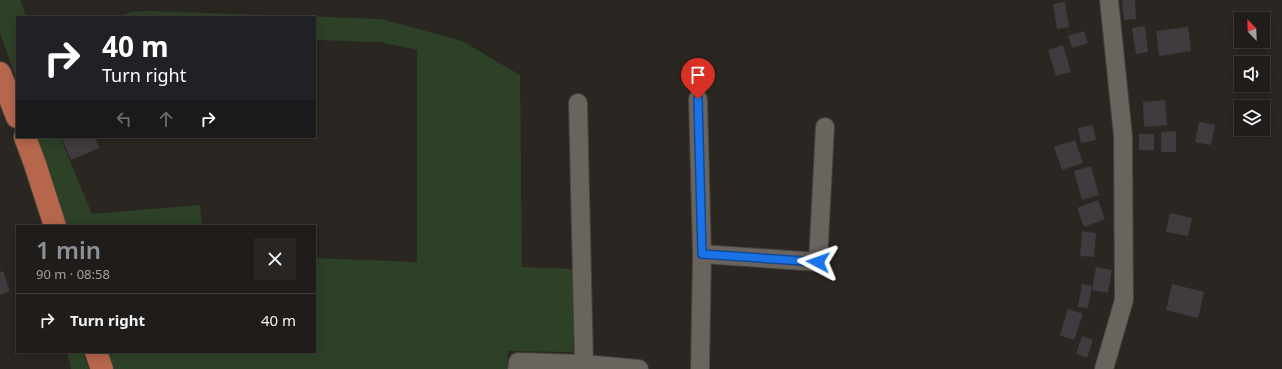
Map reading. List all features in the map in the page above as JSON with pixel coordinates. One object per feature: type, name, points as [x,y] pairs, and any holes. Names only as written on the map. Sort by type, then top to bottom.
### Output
[{"type":"main road","points":[[0,73],[16,114]]},
{"type":"main road","points":[[25,138],[55,225]]},
{"type":"main road","points":[[96,353],[102,369]]},
{"type":"street","points":[[1104,369],[1124,300],[1123,136],[1108,0]]},
{"type":"street","points":[[698,99],[702,254],[700,369]]},
{"type":"street","points":[[578,103],[584,364]]},
{"type":"street","points":[[702,254],[818,262],[825,127]]},
{"type":"street","points":[[517,369],[518,362],[584,364],[639,369]]},
{"type":"green space","points":[[0,0],[20,0],[27,16],[16,16],[16,78],[0,33]]},
{"type":"green space","points":[[149,11],[294,16],[120,16],[131,12]]},
{"type":"green space","points":[[316,17],[381,19],[462,41],[520,75],[522,267],[575,269],[573,352],[508,351],[507,369],[112,369],[107,353],[316,353],[316,258],[417,262],[417,50],[380,42],[316,40]]},
{"type":"green space","points":[[37,138],[60,138],[92,214],[200,205],[202,225],[67,225]]},
{"type":"green space","points":[[67,353],[83,353],[89,369],[71,369]]},
{"type":"building","points":[[1122,0],[1135,0],[1136,19],[1124,20]]},
{"type":"building","points":[[1065,2],[1069,27],[1057,29],[1053,4]]},
{"type":"building","points":[[1145,26],[1148,52],[1136,54],[1132,28]]},
{"type":"building","points":[[1188,27],[1191,51],[1159,56],[1156,31]]},
{"type":"building","points":[[1084,31],[1088,43],[1072,48],[1068,36]]},
{"type":"building","points":[[1063,45],[1071,72],[1056,76],[1048,50]]},
{"type":"building","points":[[1165,100],[1167,125],[1144,127],[1143,102]]},
{"type":"building","points":[[1199,122],[1215,125],[1211,145],[1195,142]]},
{"type":"building","points":[[1093,125],[1096,140],[1081,143],[1078,128]]},
{"type":"building","points":[[1176,131],[1176,152],[1161,152],[1161,132]]},
{"type":"building","points":[[1139,134],[1154,134],[1154,150],[1139,150]]},
{"type":"building","points":[[61,138],[95,138],[99,148],[71,160]]},
{"type":"building","points":[[1075,140],[1083,163],[1062,170],[1054,147]]},
{"type":"building","points":[[1091,166],[1099,195],[1082,200],[1074,171]]},
{"type":"building","points":[[1098,200],[1105,219],[1084,227],[1077,208]]},
{"type":"building","points":[[1170,213],[1192,218],[1188,236],[1166,232]]},
{"type":"building","points":[[1082,231],[1096,233],[1094,257],[1080,256]]},
{"type":"building","points":[[1096,267],[1112,270],[1108,293],[1092,290]]},
{"type":"building","points":[[3,271],[10,291],[0,295],[0,272]]},
{"type":"building","points":[[1082,284],[1092,286],[1088,308],[1078,307]]},
{"type":"building","points":[[1172,284],[1204,292],[1198,318],[1166,310]]},
{"type":"building","points":[[1068,309],[1083,314],[1074,340],[1060,335]]},
{"type":"building","points":[[1082,336],[1093,340],[1087,358],[1076,354]]},
{"type":"route","points":[[698,99],[702,254],[818,262]]}]
